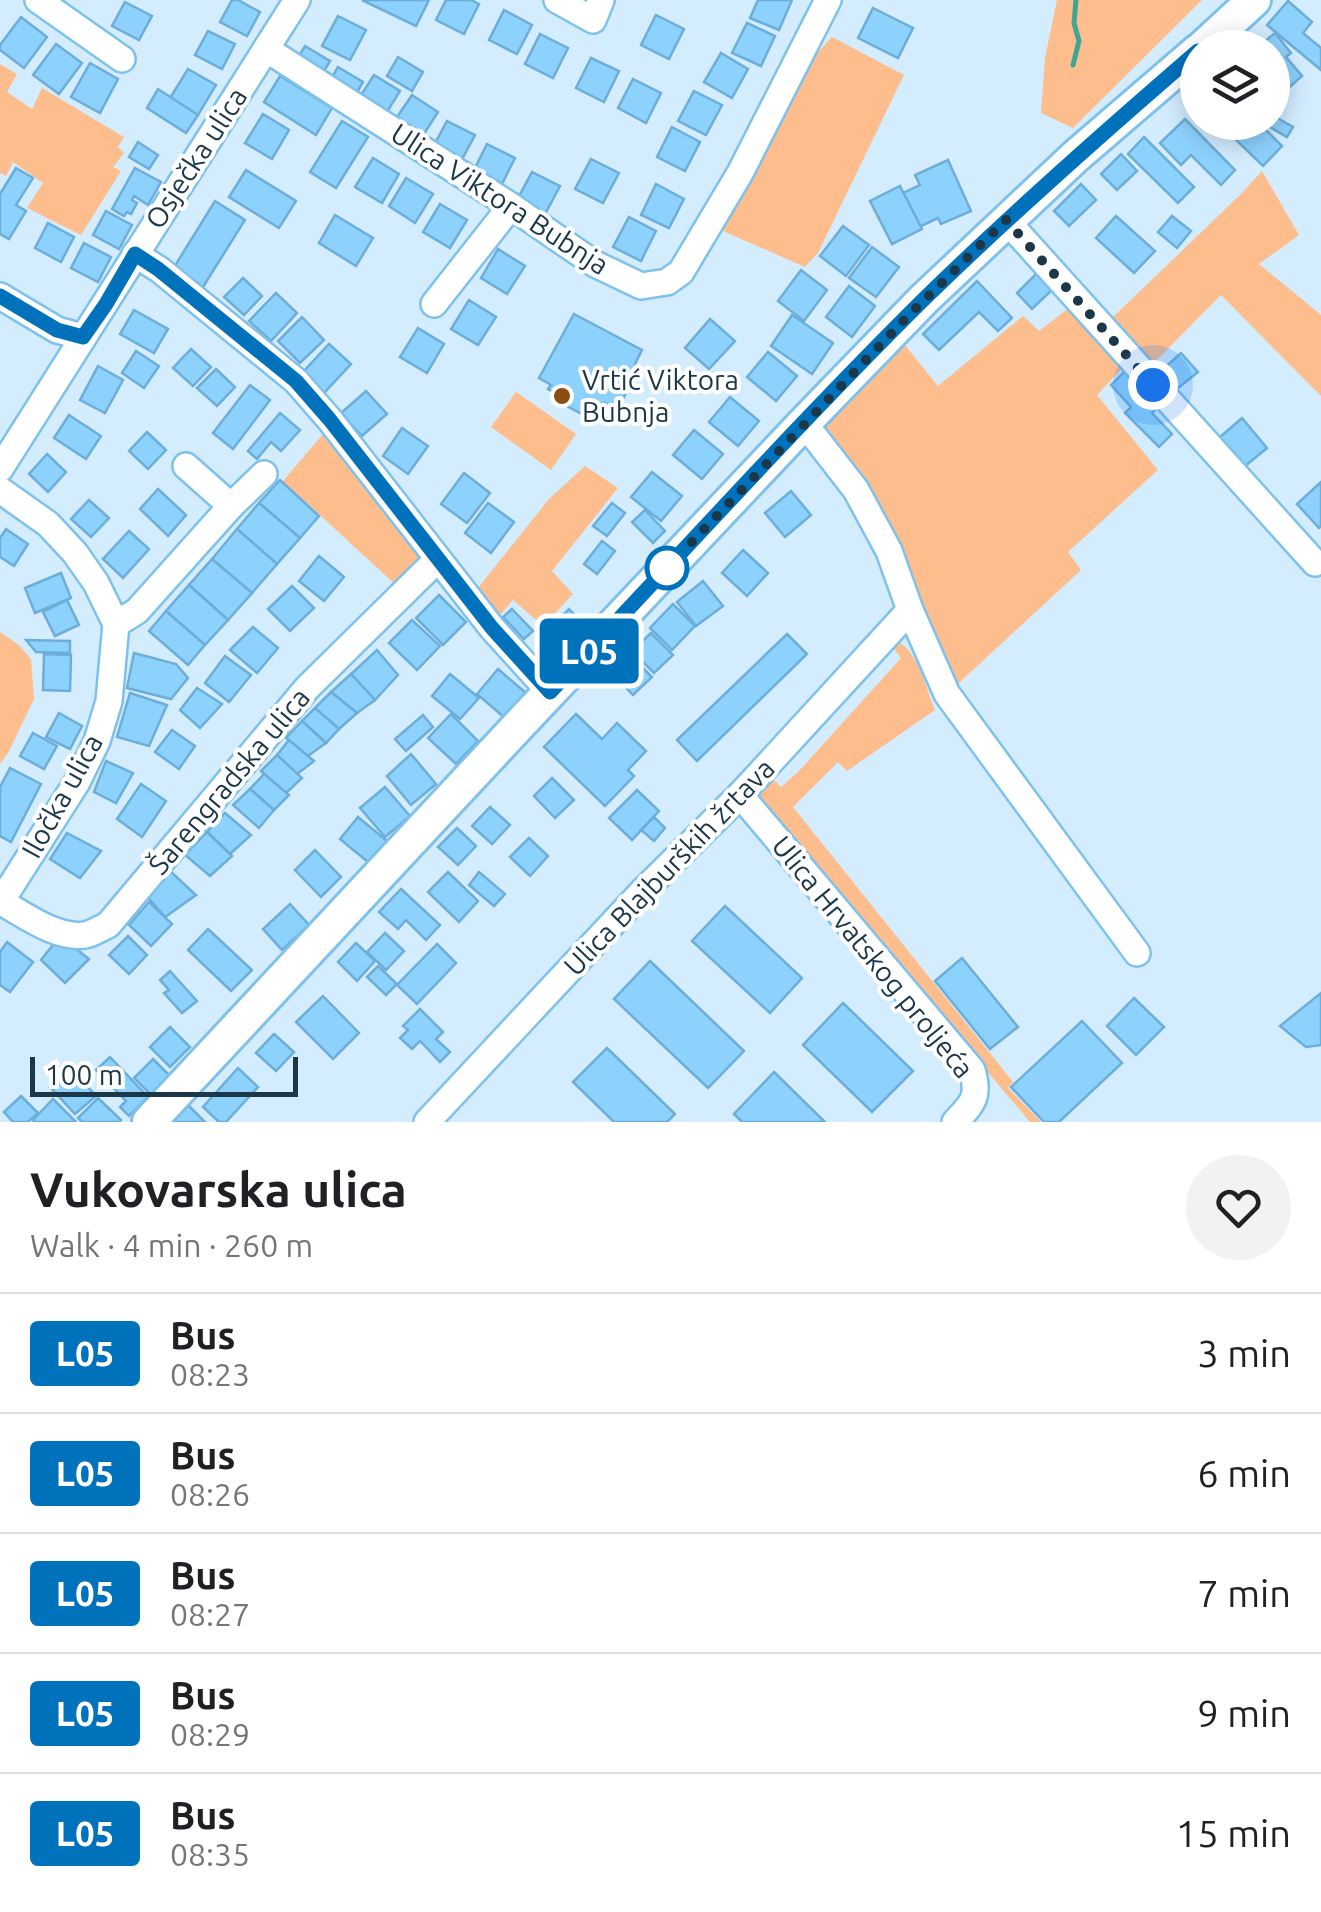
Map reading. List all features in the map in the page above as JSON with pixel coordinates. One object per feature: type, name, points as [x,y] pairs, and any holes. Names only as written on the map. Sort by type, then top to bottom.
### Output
[{"type":"main road","points":[[1221,30],[1254,0]]},
{"type":"main road","points":[[149,1122],[924,299],[1076,156],[1180,66]]},
{"type":"street","points":[[38,0],[122,59]]},
{"type":"street","name":"Osječka ulica","points":[[0,469],[297,0]]},
{"type":"street","points":[[557,0],[593,20],[601,0]]},
{"type":"street","name":"Ulica Viktora Bubnja","points":[[266,49],[511,206],[594,264],[641,286],[666,282],[681,272],[740,173],[828,0]]},
{"type":"street","points":[[434,304],[511,206]]},
{"type":"street","points":[[1006,220],[1316,563]]},
{"type":"street","points":[[135,254],[176,282],[296,381],[492,628],[550,692]]},
{"type":"street","points":[[0,296],[57,330],[83,337]]},
{"type":"street","points":[[804,423],[864,503],[896,564],[910,610],[947,694],[1137,953]]},
{"type":"street","points":[[186,466],[232,506]]},
{"type":"street","points":[[0,490],[48,524],[75,553],[96,583],[116,624],[137,612],[264,474]]},
{"type":"street","name":"Šarengradska ulica","points":[[0,902],[67,934],[87,935],[108,925],[306,688],[438,559]]},
{"type":"street","name":"Ulica Blajburških žrtava","points":[[427,1122],[641,893],[740,795],[910,610]]},
{"type":"street","name":"Iločka ulica","points":[[0,902],[97,742],[108,701],[116,624]]},
{"type":"street","name":"Ulica Hrvatskog proljeća","points":[[740,795],[972,1070],[977,1088],[970,1106],[954,1122]]},
{"type":"shaded area","points":[[1057,0],[1202,0],[1073,128],[1041,113],[1045,58]]},
{"type":"shaded area","points":[[832,37],[904,75],[818,253],[805,267],[723,231],[818,52]]},
{"type":"shaded area","points":[[0,64],[17,74],[7,92],[32,109],[42,88],[124,137],[118,147],[124,153],[113,167],[121,171],[81,235],[27,208],[43,183],[13,162],[6,176],[0,173]]},
{"type":"shaded area","points":[[1262,171],[1299,235],[1259,264],[1321,315],[1321,396],[1221,295],[1152,365],[1111,319]]},
{"type":"shaded area","points":[[1078,301],[1130,360],[1097,395],[1158,470],[1068,552],[1081,570],[947,694],[910,610],[815,436],[900,339],[938,386],[1023,316],[1039,331]]},
{"type":"shaded area","points":[[516,392],[576,434],[551,470],[491,427]]},
{"type":"shaded area","points":[[323,434],[427,559],[398,587],[283,481]]},
{"type":"shaded area","points":[[585,466],[618,488],[552,571],[573,594],[543,626],[513,600],[498,617],[477,589],[549,499]]},
{"type":"shaded area","points":[[0,632],[31,659],[34,699],[0,764]]},
{"type":"shaded area","points":[[894,639],[915,660],[935,710],[847,771],[838,762],[793,807],[1013,1082],[1008,1088],[1041,1122],[1030,1122],[761,802],[760,785],[767,773],[781,787],[901,658],[890,644]]},
{"type":"building","points":[[232,0],[260,12],[247,36],[220,22]]},
{"type":"building","points":[[362,0],[429,0],[416,26]]},
{"type":"building","points":[[446,0],[471,0],[479,4],[464,34],[436,20]]},
{"type":"building","points":[[758,0],[792,0],[779,30],[750,18]]},
{"type":"building","points":[[1288,1],[1312,22],[1303,33],[1321,48],[1321,70],[1290,44],[1290,30],[1273,30],[1267,25]]},
{"type":"building","points":[[125,2],[152,16],[139,40],[112,26]]},
{"type":"building","points":[[873,8],[913,28],[898,58],[858,38]]},
{"type":"building","points":[[504,10],[532,25],[517,54],[489,40]]},
{"type":"building","points":[[656,15],[684,29],[669,59],[641,45]]},
{"type":"building","points":[[338,16],[366,30],[350,60],[322,46]]},
{"type":"building","points":[[21,17],[47,37],[24,68],[0,50]]},
{"type":"building","points":[[747,23],[775,36],[761,66],[732,53]]},
{"type":"building","points":[[208,31],[235,44],[222,69],[195,55]]},
{"type":"building","points":[[540,34],[568,48],[553,78],[525,64]]},
{"type":"building","points":[[56,44],[82,63],[59,94],[33,75]]},
{"type":"building","points":[[305,46],[330,61],[319,80],[294,64]]},
{"type":"building","points":[[721,53],[748,69],[732,98],[704,82]]},
{"type":"building","points":[[398,57],[423,72],[412,91],[387,76]]},
{"type":"building","points":[[591,58],[619,71],[604,102],[576,88]]},
{"type":"building","points":[[1290,62],[1302,76],[1290,87]]},
{"type":"building","points":[[90,63],[118,79],[100,113],[71,97]]},
{"type":"building","points":[[338,67],[363,82],[352,101],[327,86]]},
{"type":"building","points":[[188,69],[216,85],[198,115],[170,98]]},
{"type":"building","points":[[374,75],[400,91],[382,120],[356,103]]},
{"type":"building","points":[[280,76],[332,108],[316,135],[264,102]]},
{"type":"building","points":[[633,79],[661,93],[646,123],[618,108]]},
{"type":"building","points":[[158,89],[198,115],[186,133],[147,108]]},
{"type":"building","points":[[694,91],[722,105],[706,135],[678,121]]},
{"type":"building","points":[[412,95],[438,112],[420,140],[393,123]]},
{"type":"building","points":[[263,114],[289,130],[272,159],[245,143]]},
{"type":"building","points":[[342,121],[368,137],[336,188],[310,172]]},
{"type":"building","points":[[447,121],[475,135],[459,165],[431,151]]},
{"type":"building","points":[[1180,124],[1180,140],[1206,140],[1235,170],[1221,185],[1191,155],[1181,165],[1160,143]]},
{"type":"building","points":[[672,127],[700,142],[685,171],[657,157]]},
{"type":"building","points":[[1144,137],[1194,187],[1178,203],[1128,154]]},
{"type":"building","points":[[1236,140],[1276,140],[1282,146],[1263,166]]},
{"type":"building","points":[[138,142],[158,155],[149,169],[129,157]]},
{"type":"building","points":[[487,144],[515,158],[500,188],[472,174]]},
{"type":"building","points":[[1121,154],[1137,171],[1117,190],[1101,174]]},
{"type":"building","points":[[373,158],[399,174],[382,203],[355,187]]},
{"type":"building","points":[[591,159],[619,173],[603,203],[575,189]]},
{"type":"building","points":[[948,160],[971,211],[941,224],[938,218],[919,227],[903,193],[920,185],[915,175]]},
{"type":"building","points":[[16,168],[33,178],[16,205],[26,211],[9,239],[0,234],[0,194]]},
{"type":"building","points":[[135,168],[161,182],[148,205],[134,196],[132,200],[137,203],[131,214],[127,212],[124,216],[112,209]]},
{"type":"building","points":[[246,170],[296,201],[279,228],[229,197]]},
{"type":"building","points":[[532,172],[560,186],[544,216],[516,202]]},
{"type":"building","points":[[406,178],[433,194],[415,223],[389,206]]},
{"type":"building","points":[[656,184],[684,199],[669,228],[641,215]]},
{"type":"building","points":[[1081,184],[1096,200],[1069,226],[1054,211]]},
{"type":"building","points":[[900,186],[922,229],[892,244],[870,201]]},
{"type":"building","points":[[215,201],[245,220],[203,287],[173,269]]},
{"type":"building","points":[[440,204],[467,220],[450,248],[423,232]]},
{"type":"building","points":[[106,211],[132,225],[119,249],[93,235]]},
{"type":"building","points":[[335,215],[373,238],[356,266],[319,243]]},
{"type":"building","points":[[1116,216],[1155,251],[1134,273],[1096,238]]},
{"type":"building","points":[[1172,216],[1191,231],[1177,248],[1158,232]]},
{"type":"building","points":[[629,217],[656,231],[641,261],[613,247]]},
{"type":"building","points":[[48,223],[74,237],[61,262],[35,248]]},
{"type":"building","points":[[843,226],[869,245],[846,276],[820,256]]},
{"type":"building","points":[[84,243],[111,257],[98,282],[71,268]]},
{"type":"building","points":[[872,247],[899,267],[876,297],[849,278]]},
{"type":"building","points":[[498,249],[525,266],[507,294],[481,278]]},
{"type":"building","points":[[801,270],[827,290],[804,321],[778,301]]},
{"type":"building","points":[[1037,273],[1053,289],[1032,309],[1017,293]]},
{"type":"building","points":[[243,278],[262,296],[244,315],[224,297]]},
{"type":"building","points":[[977,281],[1012,318],[998,331],[979,312],[939,350],[923,334]]},
{"type":"building","points":[[849,286],[875,306],[852,337],[826,317]]},
{"type":"building","points":[[276,293],[297,313],[271,341],[249,321]]},
{"type":"building","points":[[469,300],[496,317],[478,345],[451,329]]},
{"type":"building","points":[[134,310],[168,329],[154,353],[120,334]]},
{"type":"building","points":[[574,314],[642,350],[635,364],[640,367],[617,410],[605,403],[595,421],[563,404],[566,399],[548,389],[551,385],[539,378]]},
{"type":"building","points":[[792,315],[833,343],[812,374],[771,346]]},
{"type":"building","points":[[302,317],[324,340],[300,363],[278,341]]},
{"type":"building","points":[[710,319],[735,341],[709,369],[685,348]]},
{"type":"building","points":[[418,328],[444,344],[427,373],[400,357]]},
{"type":"building","points":[[329,344],[351,364],[324,393],[303,372]]},
{"type":"building","points":[[191,349],[211,367],[193,386],[173,368]]},
{"type":"building","points":[[136,351],[159,366],[144,388],[122,373]]},
{"type":"building","points":[[768,352],[797,376],[776,401],[747,377]]},
{"type":"building","points":[[1181,353],[1198,372],[1178,388],[1162,370]]},
{"type":"building","points":[[98,366],[123,380],[105,413],[80,400]]},
{"type":"building","points":[[216,369],[235,387],[217,406],[197,388]]},
{"type":"building","points":[[1127,369],[1149,392],[1145,396],[1157,408],[1152,413],[1172,434],[1159,447],[1125,413],[1131,407],[1111,385]]},
{"type":"building","points":[[250,385],[270,400],[233,449],[213,433]]},
{"type":"building","points":[[366,391],[387,414],[362,436],[341,413]]},
{"type":"building","points":[[730,397],[759,421],[738,446],[709,422]]},
{"type":"building","points":[[280,413],[300,430],[281,451],[271,442],[257,459],[248,451]]},
{"type":"building","points":[[69,415],[101,436],[86,459],[54,438]]},
{"type":"building","points":[[1242,418],[1267,448],[1244,467],[1219,438]]},
{"type":"building","points":[[402,428],[428,446],[408,474],[383,456]]},
{"type":"building","points":[[694,430],[723,454],[702,479],[673,455]]},
{"type":"building","points":[[147,432],[166,450],[148,469],[129,451]]},
{"type":"building","points":[[47,454],[66,472],[48,492],[29,474]]},
{"type":"building","points":[[652,472],[682,496],[661,521],[631,497]]},
{"type":"building","points":[[464,473],[490,493],[467,523],[441,504]]},
{"type":"building","points":[[280,480],[319,516],[300,538],[259,503]]},
{"type":"building","points":[[1321,482],[1321,526],[1319,528],[1297,504]]},
{"type":"building","points":[[158,489],[186,515],[168,536],[140,509]]},
{"type":"building","points":[[791,491],[811,515],[785,537],[765,513]]},
{"type":"building","points":[[89,500],[109,518],[91,537],[71,519]]},
{"type":"building","points":[[259,503],[300,538],[277,564],[237,529]]},
{"type":"building","points":[[488,503],[514,522],[491,553],[465,533]]},
{"type":"building","points":[[612,503],[625,513],[607,536],[593,526]]},
{"type":"building","points":[[645,510],[665,531],[653,543],[632,522]]},
{"type":"building","points":[[6,529],[28,544],[14,566],[0,557],[0,538]]},
{"type":"building","points":[[237,529],[277,564],[252,593],[212,559]]},
{"type":"building","points":[[129,531],[149,549],[123,578],[103,559]]},
{"type":"building","points":[[602,541],[615,551],[597,574],[584,564]]},
{"type":"building","points":[[743,550],[768,573],[747,596],[722,573]]},
{"type":"building","points":[[319,556],[344,577],[324,601],[299,581]]},
{"type":"building","points":[[212,559],[252,593],[228,620],[189,585]]},
{"type":"building","points":[[61,573],[71,598],[35,613],[25,588]]},
{"type":"building","points":[[703,581],[723,606],[696,626],[677,602]]},
{"type":"building","points":[[189,585],[228,620],[205,645],[166,611]]},
{"type":"building","points":[[292,586],[314,608],[290,631],[268,609]]},
{"type":"building","points":[[439,595],[466,622],[443,645],[416,618]]},
{"type":"building","points":[[67,600],[79,625],[55,636],[43,612]]},
{"type":"building","points":[[673,604],[695,626],[672,650],[650,628]]},
{"type":"building","points":[[512,609],[533,631],[524,639],[503,617]]},
{"type":"building","points":[[569,609],[592,633],[564,659],[542,636]]},
{"type":"building","points":[[166,611],[205,645],[188,665],[149,631]]},
{"type":"building","points":[[412,620],[440,646],[417,670],[389,643]]},
{"type":"building","points":[[253,627],[278,648],[257,673],[230,650]]},
{"type":"building","points":[[651,633],[673,655],[654,673],[632,651]]},
{"type":"building","points":[[787,634],[807,654],[697,761],[677,740]]},
{"type":"building","points":[[26,640],[70,641],[70,653],[36,652]]},
{"type":"building","points":[[377,650],[398,675],[375,700],[351,674]]},
{"type":"building","points":[[134,653],[176,664],[188,678],[171,699],[127,688]]},
{"type":"building","points":[[44,654],[71,655],[70,691],[43,690]]},
{"type":"building","points":[[630,655],[652,677],[633,695],[612,673]]},
{"type":"building","points":[[225,656],[251,675],[229,702],[205,683]]},
{"type":"building","points":[[498,669],[527,694],[506,719],[477,694]]},
{"type":"building","points":[[351,674],[375,700],[357,713],[331,692]]},
{"type":"building","points":[[450,674],[479,698],[460,719],[432,696]]},
{"type":"building","points":[[197,688],[222,704],[200,728],[180,710]]},
{"type":"building","points":[[331,692],[357,713],[339,729],[315,708]]},
{"type":"building","points":[[130,693],[167,705],[149,746],[117,737]]},
{"type":"building","points":[[315,708],[339,729],[326,743],[302,721]]},
{"type":"building","points":[[59,713],[82,726],[70,749],[46,737]]},
{"type":"building","points":[[451,714],[478,741],[456,764],[428,738]]},
{"type":"building","points":[[576,714],[602,739],[617,723],[646,751],[628,770],[634,776],[605,806],[544,747]]},
{"type":"building","points":[[423,715],[433,727],[406,751],[395,739]]},
{"type":"building","points":[[302,721],[326,743],[308,756],[286,738]]},
{"type":"building","points":[[172,730],[195,746],[179,769],[155,752]]},
{"type":"building","points":[[33,733],[57,746],[44,769],[20,756]]},
{"type":"building","points":[[289,740],[314,761],[297,774],[277,755]]},
{"type":"building","points":[[411,754],[436,784],[411,805],[387,776]]},
{"type":"building","points":[[277,755],[302,778],[286,793],[261,771]]},
{"type":"building","points":[[106,761],[133,773],[116,803],[94,792]]},
{"type":"building","points":[[10,768],[41,784],[11,842],[0,836],[0,787]]},
{"type":"building","points":[[264,774],[289,795],[274,810],[250,789]]},
{"type":"building","points":[[552,778],[574,800],[555,818],[534,796]]},
{"type":"building","points":[[141,784],[166,801],[142,837],[117,819]]},
{"type":"building","points":[[385,787],[410,816],[385,837],[360,808]]},
{"type":"building","points":[[250,789],[274,810],[259,828],[233,805]]},
{"type":"building","points":[[637,790],[659,811],[632,840],[609,818]]},
{"type":"building","points":[[490,807],[510,825],[492,844],[472,826]]},
{"type":"building","points":[[225,813],[251,835],[230,854],[207,832]]},
{"type":"building","points":[[358,817],[387,841],[368,862],[340,839]]},
{"type":"building","points":[[654,817],[665,828],[654,841],[641,830]]},
{"type":"building","points":[[457,828],[476,846],[458,865],[438,847]]},
{"type":"building","points":[[207,832],[232,856],[210,876],[185,855]]},
{"type":"building","points":[[67,833],[101,851],[80,878],[50,859]]},
{"type":"building","points":[[529,838],[548,856],[530,876],[510,857]]},
{"type":"building","points":[[315,850],[341,877],[321,897],[295,870]]},
{"type":"building","points":[[170,871],[196,895],[165,917],[146,895]]},
{"type":"building","points":[[448,872],[478,901],[459,922],[428,892]]},
{"type":"building","points":[[479,872],[505,894],[494,906],[469,885]]},
{"type":"building","points":[[401,889],[440,925],[426,940],[406,920],[398,929],[379,912]]},
{"type":"building","points":[[149,902],[172,924],[151,946],[129,925]]},
{"type":"building","points":[[290,904],[309,925],[282,950],[263,929]]},
{"type":"building","points":[[725,906],[802,978],[770,1013],[692,941]]},
{"type":"building","points":[[208,929],[252,970],[231,991],[188,950]]},
{"type":"building","points":[[385,933],[404,951],[386,970],[367,952]]},
{"type":"building","points":[[60,936],[89,959],[65,983],[41,960]]},
{"type":"building","points":[[128,936],[147,955],[129,974],[109,955]]},
{"type":"building","points":[[7,942],[33,962],[10,992],[0,985],[0,952]]},
{"type":"building","points":[[356,943],[375,961],[357,981],[338,962]]},
{"type":"building","points":[[437,944],[456,963],[417,1004],[397,985]]},
{"type":"building","points":[[962,958],[1018,1027],[990,1049],[935,981]]},
{"type":"building","points":[[650,961],[744,1051],[708,1088],[614,999]]},
{"type":"building","points":[[378,966],[397,984],[386,995],[367,977]]},
{"type":"building","points":[[170,971],[197,1001],[182,1013],[164,993],[169,990],[160,980]]},
{"type":"building","points":[[1321,993],[1321,1045],[1306,1047],[1280,1026]]},
{"type":"building","points":[[323,996],[359,1033],[333,1059],[296,1022]]},
{"type":"building","points":[[1134,998],[1164,1027],[1136,1055],[1107,1026]]},
{"type":"building","points":[[843,1003],[913,1071],[872,1112],[803,1045]]},
{"type":"building","points":[[420,1009],[443,1032],[436,1039],[450,1052],[440,1062],[420,1041],[412,1049],[400,1038],[408,1030],[403,1026]]},
{"type":"building","points":[[1082,1021],[1122,1063],[1059,1122],[1044,1122],[1011,1087]]},
{"type":"building","points":[[170,1027],[190,1047],[170,1067],[150,1047]]},
{"type":"building","points":[[274,1034],[294,1052],[276,1071],[256,1053]]},
{"type":"building","points":[[607,1048],[675,1114],[667,1122],[614,1122],[573,1082]]},
{"type":"building","points":[[110,1057],[148,1097],[129,1116],[120,1107],[126,1101],[96,1070]]},
{"type":"building","points":[[153,1059],[170,1076],[151,1095],[134,1078]]},
{"type":"building","points":[[71,1068],[96,1096],[75,1114],[50,1087]]},
{"type":"building","points":[[238,1068],[258,1087],[226,1122],[219,1122],[203,1107]]},
{"type":"building","points":[[774,1072],[825,1122],[742,1122],[734,1114]]},
{"type":"building","points":[[21,1096],[38,1113],[28,1122],[13,1122],[4,1112]]},
{"type":"building","points":[[98,1098],[119,1122],[82,1122],[78,1118]]},
{"type":"building","points":[[53,1099],[76,1122],[33,1120]]},
{"type":"building","points":[[188,1105],[205,1122],[172,1122]]},
{"type":"waterway","points":[[1073,65],[1079,41],[1074,23],[1076,0]]},
{"type":"bus line","name":"L05","points":[[0,296],[57,330],[83,337],[135,254],[158,269],[296,381],[492,628],[550,692],[924,299],[1076,156],[1180,66]]},
{"type":"place","name":"Vrtić Viktora Bubnja","points":[[562,396]]},
{"type":"route","points":[[667,568],[908,316],[1006,220],[1153,385]]}]
